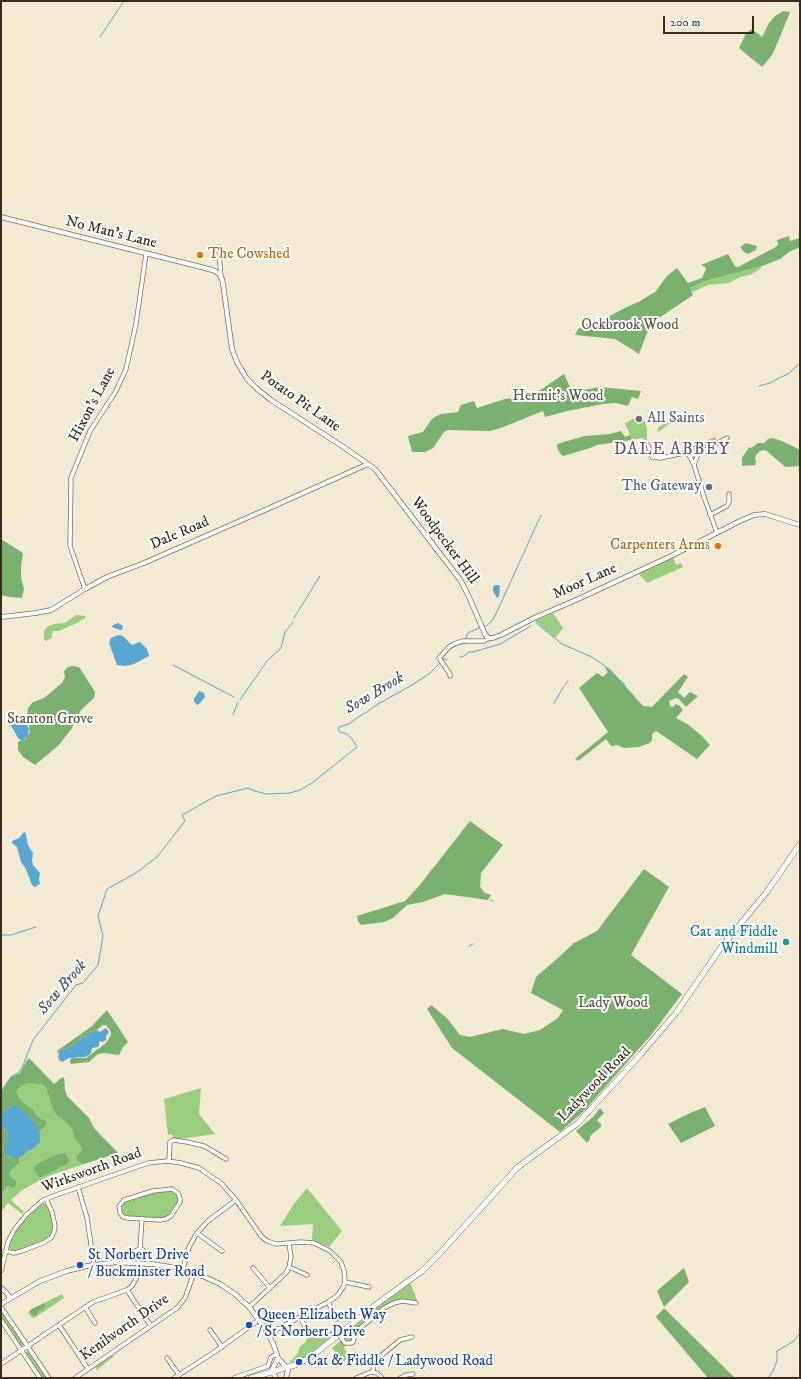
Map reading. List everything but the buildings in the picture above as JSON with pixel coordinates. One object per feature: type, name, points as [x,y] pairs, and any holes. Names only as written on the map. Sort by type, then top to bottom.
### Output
[{"type":"main road","name":"Ladywood Road","points":[[251,1378],[287,1368],[311,1357],[392,1292],[422,1271],[518,1167],[571,1129],[591,1110],[676,1013],[722,946],[766,894],[799,848]]},
{"type":"street","name":"No Man's Lane","points":[[1,218],[215,271]]},
{"type":"street","name":"Potato Pit Lane","points":[[220,248],[221,276],[232,349],[240,367],[250,382],[271,400],[368,464]]},
{"type":"street","name":"Hixon's Lane","points":[[85,589],[70,546],[71,478],[90,431],[111,399],[126,369],[136,324],[146,254]]},
{"type":"street","points":[[220,266],[215,271],[221,276]]},
{"type":"street","points":[[648,445],[653,458],[663,458],[684,453],[689,455],[698,454],[727,438]]},
{"type":"street","points":[[694,465],[698,454]]},
{"type":"street","points":[[689,455],[694,465],[717,533]]},
{"type":"street","name":"Dale Road","points":[[1,617],[46,612],[58,607],[85,589],[108,577],[266,510],[368,464]]},
{"type":"street","name":"Woodpecker Hill","points":[[368,464],[378,472],[461,581],[485,634],[490,638]]},
{"type":"street","points":[[710,515],[727,506],[729,502],[729,494]]},
{"type":"street","name":"Moor Lane","points":[[490,638],[501,635],[534,618],[669,557],[740,520],[754,515],[765,514],[800,525]]},
{"type":"street","points":[[450,676],[439,658],[449,647],[462,641],[484,641],[490,638]]},
{"type":"street","points":[[169,1161],[171,1141],[198,1144],[214,1149],[226,1159]]},
{"type":"street","name":"Wirksworth Road","points":[[1,1271],[5,1251],[12,1234],[22,1219],[32,1209],[46,1199],[138,1166],[152,1162],[169,1161],[189,1165],[208,1173],[221,1183],[236,1200],[264,1239],[276,1244],[301,1242],[314,1243],[330,1251],[343,1266],[345,1282]]},
{"type":"street","points":[[78,1187],[88,1223],[94,1265]]},
{"type":"street","points":[[172,1189],[178,1193],[180,1202],[168,1218],[160,1220],[142,1219],[126,1218],[122,1216],[119,1208],[121,1203],[131,1198],[158,1190],[172,1189]]},
{"type":"street","points":[[5,1251],[19,1252],[44,1243],[51,1238],[55,1229],[52,1212],[46,1199]]},
{"type":"street","points":[[183,1269],[189,1247],[197,1233],[208,1221],[236,1200]]},
{"type":"street","points":[[140,1249],[142,1219]]},
{"type":"street","points":[[197,1233],[222,1251]]},
{"type":"street","points":[[249,1307],[284,1275],[289,1267],[291,1257],[289,1243]]},
{"type":"street","points":[[130,1263],[130,1256],[132,1252],[140,1249],[147,1253],[148,1264]]},
{"type":"street","points":[[49,1378],[1,1305],[10,1298],[40,1281],[54,1275],[79,1268],[116,1262],[139,1263],[183,1269],[220,1284],[235,1294],[260,1320],[268,1334],[277,1356],[288,1370],[286,1378]]},
{"type":"street","points":[[1,1364],[85,1307],[104,1298],[127,1290],[132,1286],[136,1279],[139,1263]]},
{"type":"street","points":[[289,1267],[307,1275]]},
{"type":"street","points":[[252,1268],[270,1288]]},
{"type":"street","name":"Kenilworth Drive","points":[[75,1378],[177,1308],[189,1289],[194,1273]]},
{"type":"street","points":[[268,1334],[328,1302],[339,1294],[345,1282],[369,1287]]},
{"type":"street","points":[[1,1288],[10,1298]]},
{"type":"street","points":[[127,1290],[151,1326]]},
{"type":"street","points":[[328,1302],[337,1319]]},
{"type":"street","points":[[339,1335],[345,1343],[351,1344],[359,1328],[384,1308],[398,1302],[416,1304]]},
{"type":"street","points":[[85,1307],[95,1323]]},
{"type":"street","points":[[300,1317],[309,1336]]},
{"type":"street","points":[[1,1320],[40,1378]]},
{"type":"street","points":[[174,1378],[260,1320]]},
{"type":"street","points":[[59,1325],[88,1369]]},
{"type":"street","points":[[210,1330],[222,1347]]},
{"type":"street","points":[[373,1372],[374,1362],[376,1360],[400,1340],[412,1337]]},
{"type":"street","points":[[276,1378],[272,1372],[277,1356]]},
{"type":"street","points":[[234,1378],[268,1366],[271,1357],[277,1356]]},
{"type":"street","points":[[168,1358],[179,1375]]},
{"type":"street","points":[[356,1378],[366,1373],[373,1372],[377,1373],[382,1378]]},
{"type":"street","points":[[400,1378],[404,1375],[413,1374]]},
{"type":"green space","points":[[783,11],[790,12],[772,55],[762,67],[739,48],[746,33],[752,29],[762,37],[769,23],[775,16]]},
{"type":"green space","name":"Ockbrook Wood","points":[[789,236],[790,241],[800,238],[800,247],[789,252],[780,259],[762,266],[705,281],[690,288],[693,295],[656,320],[649,328],[639,354],[615,339],[575,335],[578,329],[588,323],[602,320],[655,292],[667,276],[677,268],[688,283],[702,278],[706,269],[701,265],[728,254],[735,266],[738,267],[774,248],[778,245],[777,240]]},
{"type":"green space","points":[[746,243],[757,246],[756,250],[748,254],[744,252],[740,247]]},
{"type":"green space","points":[[762,266],[759,270],[750,275],[740,277],[729,283],[708,285],[692,292],[690,288],[705,281]]},
{"type":"green space","name":"Hermit's Wood","points":[[564,374],[570,387],[573,388],[583,390],[600,387],[641,391],[638,399],[632,397],[628,406],[616,403],[603,404],[545,417],[543,411],[490,431],[448,430],[444,432],[433,448],[425,452],[412,452],[408,436],[423,432],[431,420],[435,417],[441,414],[458,412],[461,405],[474,401],[477,408],[505,399],[527,397]]},
{"type":"green space","points":[[639,416],[642,420],[644,418],[647,429],[647,446],[643,438],[632,440],[625,423]]},
{"type":"green space","points":[[669,419],[671,422],[657,432],[658,428]]},
{"type":"green space","points":[[621,431],[625,437],[630,435],[632,440],[597,445],[563,456],[557,447],[557,444],[585,436],[610,434]]},
{"type":"green space","points":[[715,437],[717,441],[698,453],[686,451],[689,447]]},
{"type":"green space","points":[[773,438],[800,450],[800,466],[786,467],[764,450],[760,451],[756,455],[755,465],[742,466],[742,458],[749,447],[751,448],[758,443],[764,443],[768,439]]},
{"type":"green space","points":[[1,539],[23,553],[21,577],[24,589],[22,598],[1,595]]},
{"type":"green space","points":[[673,557],[676,565],[681,563],[683,567],[647,583],[638,573]]},
{"type":"green space","points":[[553,613],[563,628],[555,638],[535,621]]},
{"type":"green space","points":[[76,615],[86,616],[75,624],[59,631],[53,631],[52,638],[46,641],[44,640],[44,631],[47,627],[54,624],[65,623]]},
{"type":"green space","points":[[605,666],[611,670],[643,706],[652,707],[684,674],[688,677],[678,692],[684,698],[690,692],[698,696],[686,707],[679,699],[676,698],[669,701],[670,706],[673,707],[676,704],[680,706],[683,710],[676,718],[689,725],[710,745],[697,759],[656,731],[652,734],[652,740],[650,743],[639,747],[624,748],[617,745],[611,746],[606,739],[578,761],[575,759],[608,732],[579,688],[597,673],[603,677],[608,672]]},
{"type":"green space","name":"Stanton Grove","points":[[68,667],[79,667],[95,692],[94,698],[81,710],[72,728],[59,745],[35,765],[23,757],[18,750],[18,742],[25,739],[30,732],[27,715],[28,708],[33,702],[44,698],[62,683],[65,677],[64,671]]},
{"type":"green space","points":[[470,821],[503,845],[481,873],[480,887],[485,893],[491,895],[488,900],[445,894],[423,902],[407,905],[393,918],[384,922],[361,925],[357,916],[405,901],[419,886]]},
{"type":"green space","name":"Lady Wood","points":[[644,869],[669,887],[631,955],[682,994],[652,1034],[584,1111],[560,1132],[452,1048],[427,1009],[431,1005],[447,1018],[460,1035],[470,1037],[503,1029],[524,1034],[540,1030],[558,1018],[563,1010],[531,993],[536,977],[574,943],[597,931]]},
{"type":"green space","points":[[107,1010],[128,1042],[123,1047],[119,1055],[104,1053],[98,1054],[89,1062],[71,1064],[70,1062],[72,1058],[86,1058],[106,1043],[111,1035],[111,1032],[106,1025],[103,1025],[93,1033],[83,1037],[73,1046],[60,1051],[59,1054],[57,1051],[92,1026]]},
{"type":"green space","points":[[29,1058],[54,1084],[64,1077],[67,1096],[89,1118],[94,1128],[118,1153],[83,1164],[77,1160],[76,1156],[82,1151],[82,1148],[75,1138],[72,1129],[56,1114],[46,1087],[42,1084],[27,1083],[17,1089],[16,1092],[20,1100],[34,1111],[35,1114],[42,1120],[47,1121],[45,1126],[39,1131],[32,1119],[15,1104],[1,1114],[1,1093],[11,1077],[20,1073]]},
{"type":"green space","points":[[27,1059],[118,1153],[51,1175],[21,1191],[11,1200],[24,1212],[22,1214],[8,1203],[1,1212],[1,1093],[11,1077],[20,1073]]},
{"type":"green space","points":[[201,1088],[199,1114],[215,1134],[173,1140],[172,1134],[168,1135],[164,1099]]},
{"type":"green space","points":[[705,1107],[715,1126],[681,1143],[668,1124]]},
{"type":"green space","points":[[600,1108],[604,1113],[597,1120],[601,1124],[601,1127],[590,1136],[587,1143],[576,1131],[593,1117]]},
{"type":"green space","points":[[1,1125],[8,1137],[5,1146],[5,1153],[7,1157],[19,1158],[19,1163],[9,1173],[16,1181],[16,1184],[13,1188],[8,1185],[3,1192],[1,1190]]},
{"type":"green space","points":[[65,1153],[69,1160],[68,1163],[39,1177],[34,1170],[36,1165],[53,1156]]},
{"type":"green space","points":[[307,1188],[342,1231],[329,1247],[312,1240],[313,1224],[280,1226],[293,1205]]},
{"type":"green space","points":[[173,1191],[179,1196],[178,1202],[168,1217],[160,1219],[124,1216],[121,1212],[121,1205],[125,1202],[152,1192]]},
{"type":"green space","points":[[43,1203],[47,1204],[52,1220],[53,1232],[49,1239],[18,1251],[12,1251],[8,1246],[15,1231],[30,1212]]},
{"type":"green space","points":[[140,1251],[144,1252],[146,1256],[145,1259],[135,1260],[132,1256],[134,1253]]},
{"type":"green space","points":[[684,1268],[689,1282],[664,1307],[657,1291]]},
{"type":"green space","points":[[410,1282],[418,1303],[411,1301],[391,1303],[358,1328],[351,1342],[348,1343],[343,1339],[345,1332]]},
{"type":"green space","points":[[62,1294],[64,1298],[34,1318],[28,1313],[32,1309],[37,1313],[46,1306],[44,1303]]},
{"type":"green space","points":[[44,1303],[46,1306],[37,1313],[37,1315],[34,1316],[31,1314],[30,1311],[32,1309]]},
{"type":"green space","points":[[664,1308],[735,1378],[708,1378],[656,1317]]},
{"type":"green space","points":[[1,1309],[24,1343],[23,1346],[20,1346],[1,1317]]},
{"type":"green space","points":[[338,1327],[341,1331],[312,1355],[294,1363],[289,1361],[292,1360],[298,1353],[300,1346],[305,1343],[307,1339],[316,1335],[318,1339]]},
{"type":"green space","points":[[340,1341],[345,1345],[344,1348],[349,1355],[343,1363],[332,1348]]},
{"type":"green space","points":[[28,1350],[48,1378],[42,1378],[25,1353]]},
{"type":"green space","points":[[113,1355],[114,1356],[97,1370],[95,1367]]},
{"type":"water","points":[[495,585],[499,585],[500,587],[499,596],[497,598],[493,591],[493,587]]},
{"type":"water","points":[[118,623],[123,626],[122,630],[112,627]]},
{"type":"water","points":[[118,635],[123,636],[132,645],[140,642],[147,649],[149,656],[134,664],[125,666],[117,665],[109,643],[111,638]]},
{"type":"water","points":[[199,691],[204,693],[205,697],[197,705],[194,699]]},
{"type":"water","points":[[16,717],[25,721],[29,729],[28,735],[23,740],[18,738],[9,722]]},
{"type":"water","points":[[24,832],[26,833],[28,845],[33,853],[33,865],[40,873],[40,884],[35,887],[32,885],[26,869],[21,862],[17,847],[12,843],[12,841],[19,838]]},
{"type":"water","points":[[106,1028],[109,1032],[106,1036],[106,1040],[103,1042],[100,1041],[98,1047],[92,1048],[89,1055],[85,1057],[69,1058],[62,1062],[59,1060],[58,1057],[60,1051],[73,1046],[83,1037],[97,1030],[100,1032]]},
{"type":"water","points":[[15,1104],[36,1124],[40,1133],[40,1142],[34,1148],[16,1159],[7,1156],[5,1153],[5,1146],[8,1137],[6,1130],[1,1125],[1,1114]]},
{"type":"waterway","points":[[100,37],[124,1]]},
{"type":"waterway","points":[[759,386],[770,383],[788,374],[800,363]]},
{"type":"waterway","name":"Sow Brook","points":[[484,626],[492,621],[495,616],[541,515]]},
{"type":"waterway","points":[[294,618],[320,576]]},
{"type":"waterway","points":[[240,700],[267,661],[281,648],[285,632],[293,622]]},
{"type":"waterway","points":[[536,623],[562,644],[592,657],[605,666],[609,673],[624,683],[624,688],[629,693]]},
{"type":"waterway","points":[[460,657],[469,652],[500,644],[531,626]]},
{"type":"waterway","name":"Sow Brook","points":[[466,640],[467,634],[479,628]]},
{"type":"waterway","name":"Sow Brook","points":[[447,660],[442,658],[451,648],[466,643]]},
{"type":"waterway","name":"Sow Brook","points":[[1,1091],[11,1077],[22,1068],[33,1040],[76,985],[83,983],[98,965],[103,936],[98,916],[107,889],[136,873],[157,857],[185,821],[182,815],[216,796],[248,788],[266,794],[290,793],[300,790],[312,783],[357,747],[347,734],[340,732],[338,729],[339,727],[349,724],[378,704],[412,685],[429,674],[440,663]]},
{"type":"waterway","points":[[173,665],[234,697]]},
{"type":"waterway","points":[[565,685],[568,681]]},
{"type":"waterway","points":[[554,703],[564,686]]},
{"type":"waterway","points":[[233,715],[238,702]]},
{"type":"waterway","points":[[1,935],[11,935],[36,927]]},
{"type":"waterway","points":[[469,946],[473,944]]},
{"type":"waterway","points":[[449,1028],[454,1034]]},
{"type":"waterway","points":[[768,1378],[777,1361],[777,1351],[794,1341],[800,1333]]},
{"type":"place","name":"The Cowshed","points":[[200,255]]},
{"type":"place","name":"All Saints","points":[[639,419]]},
{"type":"place","name":"The Gateway","points":[[709,487]]},
{"type":"place","name":"Carpenters Arms","points":[[718,546]]},
{"type":"place","name":"Cat and Fiddle Windmill","points":[[786,942]]},
{"type":"place","name":"St Norbert Drive / Buckminster Road","points":[[80,1265]]},
{"type":"place","name":"Queen Elizabeth Way / St Norbert Drive","points":[[249,1325]]},
{"type":"place","name":"Cat & Fiddle / Ladywood Road","points":[[299,1362]]},
{"type":"district","name":"DALE ABBEY","points":[[672,450]]}]
